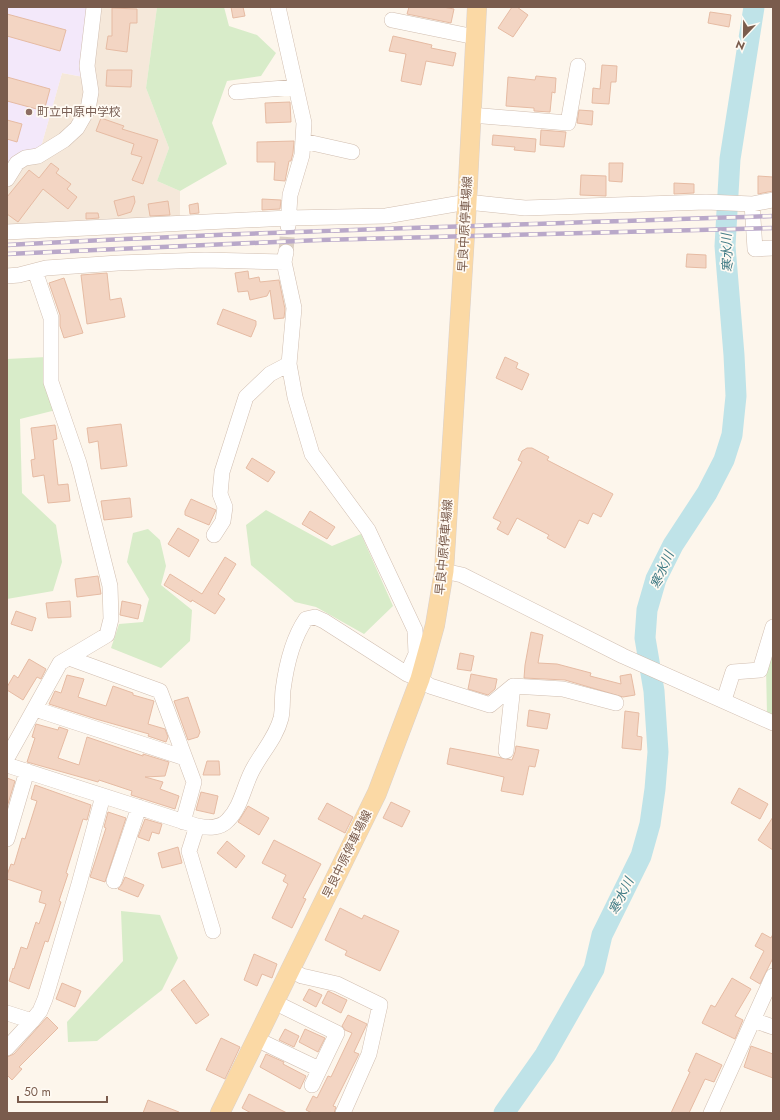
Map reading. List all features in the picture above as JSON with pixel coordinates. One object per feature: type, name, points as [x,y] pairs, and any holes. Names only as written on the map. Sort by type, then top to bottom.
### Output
[{"type":"main road","name":"早良中原停車場線","points":[[220,1113],[377,793],[413,677],[435,625],[444,571],[467,202],[477,7]]},
{"type":"street","points":[[7,179],[17,163],[25,158],[38,156],[78,128],[88,109],[91,92],[87,66],[94,7]]},
{"type":"street","points":[[278,7],[304,123],[302,155],[290,196],[288,222]]},
{"type":"street","points":[[392,20],[475,37]]},
{"type":"street","points":[[472,115],[568,123],[578,66]]},
{"type":"street","points":[[236,92],[296,87]]},
{"type":"street","points":[[304,140],[352,152]]},
{"type":"street","points":[[7,232],[288,222],[386,216],[467,202],[525,208],[706,202],[752,204],[773,200]]},
{"type":"street","points":[[752,204],[755,249],[773,248]]},
{"type":"street","points":[[7,276],[19,275],[46,268],[118,263],[285,257],[294,308],[289,364],[295,397],[312,454],[368,530],[415,630],[416,654],[413,677]]},
{"type":"street","points":[[7,758],[60,663],[107,635],[111,619],[110,586],[79,463],[51,382],[52,318],[34,270]]},
{"type":"street","points":[[214,535],[223,521],[225,507],[220,494],[222,472],[246,397],[270,374],[289,364]]},
{"type":"street","points":[[444,571],[462,575],[623,656],[773,723]]},
{"type":"street","points":[[7,765],[190,824],[209,828],[218,826],[228,820],[238,805],[253,769],[273,739],[281,718],[287,668],[300,628],[306,619],[315,617],[324,621],[413,677],[430,686],[490,705],[513,686],[563,689],[616,702]]},
{"type":"street","points":[[724,700],[733,672],[760,670],[773,627]]},
{"type":"street","points":[[69,658],[160,691],[194,782],[189,851],[213,931]]},
{"type":"street","points":[[506,751],[513,686]]},
{"type":"street","points":[[35,709],[184,758]]},
{"type":"street","points":[[8,832],[27,771]]},
{"type":"street","points":[[7,1048],[40,1011],[45,999],[103,796]]},
{"type":"street","points":[[114,882],[138,807]]},
{"type":"street","points":[[290,970],[302,976],[337,984],[380,1005],[369,1054],[343,1113]]},
{"type":"street","points":[[711,1113],[773,976]]},
{"type":"street","points":[[274,1002],[337,1033],[312,1085]]},
{"type":"street","points":[[7,1013],[32,1021]]},
{"type":"street","points":[[753,1020],[773,1027]]},
{"type":"street","points":[[256,1039],[319,1069]]},
{"type":"shaded area","name":"町立中原中学校","points":[[7,7],[91,7],[84,77],[62,73],[41,147],[7,169]]},
{"type":"shaded area","points":[[91,7],[157,7],[146,88],[169,148],[157,181],[180,191],[180,227],[7,235],[7,169],[41,147],[62,73],[83,77]]},
{"type":"green space","points":[[157,7],[224,7],[229,26],[257,35],[276,53],[261,76],[227,81],[212,123],[227,164],[180,191],[157,181],[169,148],[146,88]]},
{"type":"green space","points":[[46,357],[56,410],[20,419],[22,493],[56,525],[62,562],[53,591],[7,599],[7,359]]},
{"type":"green space","points":[[266,510],[332,546],[361,534],[393,606],[364,634],[316,607],[295,602],[251,565],[246,525]]},
{"type":"green space","points":[[148,529],[160,540],[166,566],[161,585],[192,610],[190,641],[161,668],[111,648],[119,624],[143,622],[149,599],[127,562],[133,533]]},
{"type":"green space","points":[[773,645],[773,717],[767,714],[766,667]]},
{"type":"green space","points":[[121,911],[160,915],[178,958],[162,990],[97,1041],[68,1042],[67,1022],[123,961]]},
{"type":"building","points":[[231,7],[243,7],[245,16],[233,18]]},
{"type":"building","points":[[409,7],[443,7],[454,9],[451,23],[407,14]]},
{"type":"building","points":[[512,7],[517,7],[528,15],[513,37],[498,28]]},
{"type":"building","points":[[112,8],[137,9],[137,23],[130,23],[127,52],[106,49],[108,36],[112,36]]},
{"type":"building","points":[[710,12],[731,15],[729,27],[708,23]]},
{"type":"building","points":[[7,14],[66,30],[60,51],[7,36]]},
{"type":"building","points":[[393,36],[432,45],[431,48],[456,53],[453,66],[426,61],[421,85],[401,81],[406,54],[389,51]]},
{"type":"building","points":[[602,65],[617,66],[616,82],[611,82],[609,104],[592,103],[593,88],[600,89]]},
{"type":"building","points":[[107,70],[132,70],[131,87],[106,86]]},
{"type":"building","points":[[536,76],[556,78],[555,93],[552,92],[550,112],[534,111],[534,108],[506,106],[508,77],[535,80]]},
{"type":"building","points":[[7,77],[50,89],[44,111],[7,101]]},
{"type":"building","points":[[290,102],[291,122],[266,123],[265,103]]},
{"type":"building","points":[[579,110],[593,111],[592,125],[577,123]]},
{"type":"building","points":[[101,118],[124,126],[122,129],[158,140],[143,184],[132,180],[142,157],[131,154],[134,144],[96,131]]},
{"type":"building","points":[[7,120],[22,124],[17,142],[7,139]]},
{"type":"building","points":[[541,130],[566,132],[564,147],[540,145]]},
{"type":"building","points":[[493,135],[536,139],[535,152],[514,150],[515,147],[492,145]]},
{"type":"building","points":[[294,141],[293,153],[291,161],[289,161],[285,181],[274,180],[275,162],[257,162],[257,142]]},
{"type":"building","points":[[51,163],[59,169],[56,173],[71,184],[67,189],[77,197],[68,209],[43,189],[18,222],[7,214],[7,197],[29,170],[39,178]]},
{"type":"building","points":[[609,163],[623,163],[622,182],[609,181]]},
{"type":"building","points":[[581,175],[606,176],[606,196],[580,195]]},
{"type":"building","points":[[758,176],[773,177],[773,191],[758,194]]},
{"type":"building","points":[[674,183],[694,184],[694,193],[674,194]]},
{"type":"building","points":[[134,196],[135,202],[131,212],[118,216],[114,201]]},
{"type":"building","points":[[262,199],[281,200],[280,209],[262,210]]},
{"type":"building","points":[[168,201],[170,215],[150,216],[148,204]]},
{"type":"building","points":[[198,203],[199,213],[190,214],[189,205]]},
{"type":"building","points":[[86,213],[98,213],[99,218],[86,219]]},
{"type":"building","points":[[687,254],[706,255],[706,268],[686,267]]},
{"type":"building","points":[[248,271],[249,279],[259,277],[260,282],[279,280],[285,309],[284,318],[274,319],[270,290],[267,296],[250,300],[248,291],[238,292],[235,273]]},
{"type":"building","points":[[107,273],[110,300],[121,298],[125,317],[87,324],[81,275]]},
{"type":"building","points":[[64,278],[83,333],[64,338],[60,326],[60,315],[49,283]]},
{"type":"building","points":[[223,309],[256,321],[251,337],[217,324]]},
{"type":"building","points":[[505,357],[518,363],[516,368],[529,374],[522,390],[496,378]]},
{"type":"building","points":[[121,424],[127,466],[101,469],[98,441],[89,443],[87,428]]},
{"type":"building","points":[[55,425],[57,439],[53,440],[58,485],[68,484],[70,501],[48,503],[44,475],[33,477],[31,460],[35,459],[31,428]]},
{"type":"building","points":[[527,448],[532,448],[549,457],[547,460],[613,494],[601,517],[593,513],[588,524],[579,520],[565,548],[547,538],[549,535],[517,518],[508,535],[497,529],[501,522],[493,518],[522,462],[518,460],[522,451]]},
{"type":"building","points":[[252,458],[275,472],[268,482],[246,468]]},
{"type":"building","points":[[130,498],[132,517],[104,520],[101,501]]},
{"type":"building","points":[[191,499],[216,510],[209,525],[185,515],[185,511]]},
{"type":"building","points":[[310,511],[335,527],[327,539],[302,524]]},
{"type":"building","points":[[178,528],[199,540],[189,557],[168,544]]},
{"type":"building","points":[[225,557],[236,564],[218,594],[225,599],[215,614],[192,600],[191,602],[164,585],[170,574],[202,594]]},
{"type":"building","points":[[98,576],[101,594],[77,597],[75,579]]},
{"type":"building","points":[[70,601],[71,617],[48,618],[46,603]]},
{"type":"building","points":[[122,601],[141,605],[138,619],[120,615]]},
{"type":"building","points":[[16,611],[36,618],[32,631],[11,624]]},
{"type":"building","points":[[531,632],[543,635],[538,663],[557,664],[591,673],[590,676],[621,684],[620,676],[631,674],[635,695],[623,697],[565,680],[524,678]]},
{"type":"building","points":[[460,653],[474,656],[471,671],[457,669]]},
{"type":"building","points":[[29,659],[46,669],[41,679],[37,677],[23,700],[7,690],[7,687],[14,675],[18,678]]},
{"type":"building","points":[[471,674],[497,679],[495,689],[488,695],[468,689]]},
{"type":"building","points":[[67,675],[84,679],[78,697],[106,706],[113,686],[133,693],[133,695],[154,701],[148,724],[165,729],[168,737],[166,742],[148,736],[149,734],[49,704],[55,691],[61,693]]},
{"type":"building","points":[[188,697],[200,732],[198,737],[188,740],[174,701]]},
{"type":"building","points":[[529,710],[550,714],[547,729],[527,726]]},
{"type":"building","points":[[625,711],[639,713],[637,736],[642,737],[641,750],[622,748]]},
{"type":"building","points":[[36,724],[58,730],[59,727],[68,730],[58,758],[79,765],[87,737],[143,756],[143,754],[169,762],[165,776],[145,777],[163,782],[160,789],[179,796],[175,809],[131,795],[132,791],[99,780],[98,782],[27,762],[35,738],[32,737]]},
{"type":"building","points":[[516,746],[539,750],[535,767],[529,766],[523,795],[501,791],[504,777],[447,764],[450,748],[512,760]]},
{"type":"building","points":[[207,761],[219,761],[220,775],[203,775]]},
{"type":"building","points":[[7,778],[15,781],[7,807]]},
{"type":"building","points":[[35,785],[91,805],[87,820],[83,819],[66,873],[68,874],[59,901],[61,902],[48,942],[45,941],[29,989],[9,981],[21,947],[27,949],[36,922],[39,924],[46,904],[39,902],[42,891],[7,879],[7,875],[11,864],[14,865],[22,838],[25,839],[37,801],[31,799]]},
{"type":"building","points":[[739,788],[768,804],[760,819],[731,803]]},
{"type":"building","points":[[201,792],[218,796],[214,814],[196,810]]},
{"type":"building","points":[[391,802],[410,811],[402,827],[383,818]]},
{"type":"building","points":[[327,803],[353,817],[345,833],[318,819]]},
{"type":"building","points":[[248,806],[269,818],[259,835],[238,822]]},
{"type":"building","points":[[108,812],[126,818],[105,882],[90,877],[106,828],[104,827]]},
{"type":"building","points":[[773,817],[773,850],[758,840]]},
{"type":"building","points":[[145,819],[162,824],[159,834],[152,832],[149,841],[138,837]]},
{"type":"building","points":[[274,840],[321,864],[303,898],[306,899],[292,928],[272,918],[288,884],[283,881],[286,875],[262,863]]},
{"type":"building","points":[[227,841],[245,856],[236,868],[217,853]]},
{"type":"building","points":[[178,847],[182,863],[162,868],[158,853]]},
{"type":"building","points":[[125,877],[144,885],[138,897],[118,889]]},
{"type":"building","points":[[340,908],[362,919],[364,915],[399,931],[380,971],[345,955],[347,951],[325,940]]},
{"type":"building","points":[[762,933],[771,938],[773,934],[773,958],[760,984],[750,978],[764,951],[755,946]]},
{"type":"building","points":[[254,954],[277,964],[272,978],[262,974],[257,986],[244,980]]},
{"type":"building","points":[[732,978],[751,989],[735,1016],[743,1020],[735,1039],[702,1023],[711,1005],[715,1007]]},
{"type":"building","points":[[184,980],[209,1015],[196,1024],[171,990]]},
{"type":"building","points":[[62,983],[81,991],[75,1007],[56,999]]},
{"type":"building","points":[[309,989],[322,995],[316,1007],[303,1000]]},
{"type":"building","points":[[328,991],[347,1000],[341,1013],[322,1003]]},
{"type":"building","points":[[348,1015],[367,1024],[354,1052],[359,1054],[333,1106],[336,1107],[334,1113],[312,1113],[306,1110],[313,1096],[317,1098],[328,1076],[331,1077],[352,1033],[345,1030],[342,1026]]},
{"type":"building","points":[[47,1017],[58,1028],[19,1067],[22,1069],[12,1080],[7,1075],[7,1057],[14,1054]]},
{"type":"building","points":[[285,1029],[299,1036],[294,1047],[279,1040]]},
{"type":"building","points":[[305,1029],[325,1038],[318,1052],[299,1042]]},
{"type":"building","points":[[221,1038],[240,1047],[225,1079],[206,1070]]},
{"type":"building","points":[[751,1046],[773,1054],[773,1078],[744,1067]]},
{"type":"building","points":[[696,1053],[722,1065],[714,1082],[705,1079],[689,1113],[671,1113],[690,1072],[688,1071]]},
{"type":"building","points":[[266,1054],[284,1062],[283,1064],[306,1076],[300,1089],[260,1067]]},
{"type":"building","points":[[249,1094],[287,1113],[251,1113],[242,1108]]},
{"type":"building","points":[[148,1100],[179,1112],[179,1113],[143,1113]]},
{"type":"waterway","name":"寒水川","points":[[504,1113],[545,1055],[594,969],[602,935],[641,856],[650,824],[658,752],[654,691],[645,638],[647,610],[656,579],[673,545],[707,493],[724,460],[732,435],[736,396],[725,246],[730,159],[754,7]]},
{"type":"tunnel","points":[[286,252],[288,226]]},
{"type":"railway","points":[[7,245],[294,232],[773,216]]},
{"type":"railway","points":[[7,254],[320,240],[773,228]]},
{"type":"place","name":"町立中原中学校","points":[[29,112]]}]
